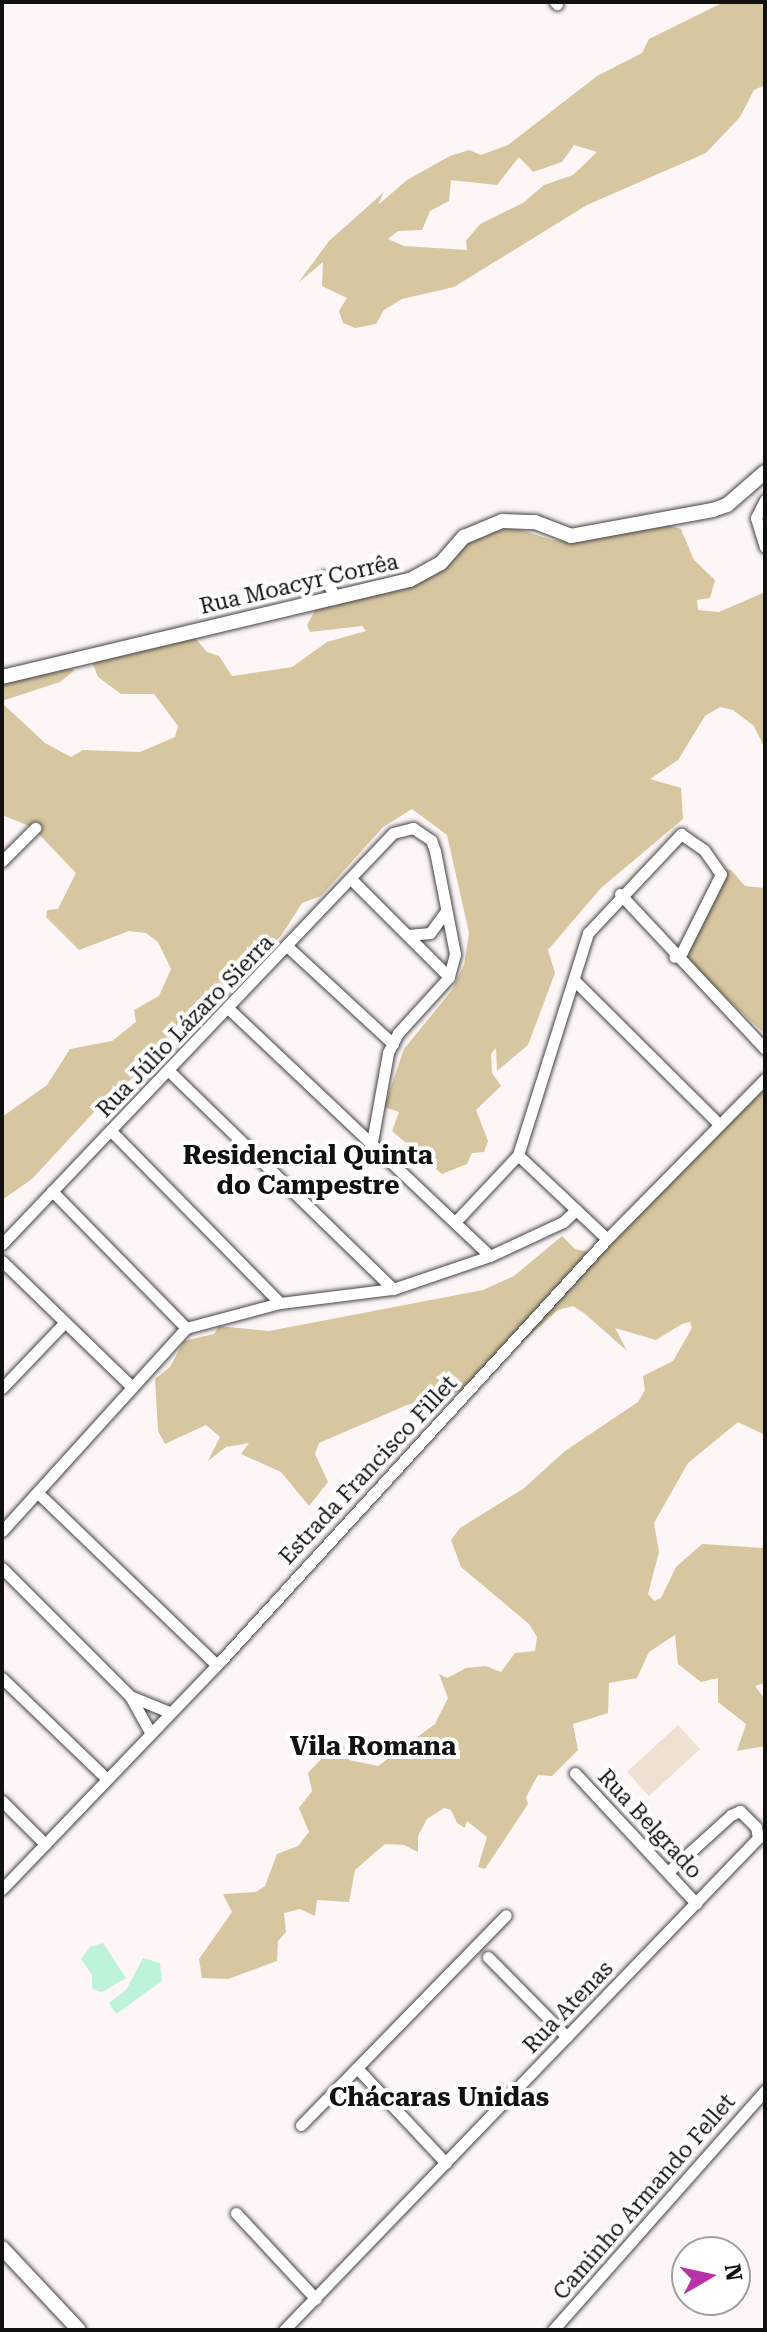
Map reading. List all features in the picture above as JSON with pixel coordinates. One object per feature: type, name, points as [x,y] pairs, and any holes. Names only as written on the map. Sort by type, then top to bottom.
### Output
[{"type":"street","name":"Rua Moacyr Corrêa","points":[[2,677],[425,574],[464,537],[491,525],[535,522],[571,536],[713,510],[727,505],[765,472]]},
{"type":"street","points":[[765,500],[756,518],[765,547]]},
{"type":"street","points":[[323,576],[336,598]]},
{"type":"street","points":[[2,861],[35,828]]},
{"type":"street","name":"Rua Júlio Lázaro Sierra","points":[[2,1244],[352,880],[393,833],[413,828],[431,840],[447,903]]},
{"type":"street","points":[[456,1221],[518,1155],[575,981],[582,944],[620,894],[681,834],[704,850],[721,874],[689,940],[674,957]]},
{"type":"street","points":[[352,880],[449,977]]},
{"type":"street","points":[[620,894],[674,957],[765,1049]]},
{"type":"street","points":[[407,935],[435,930],[447,903]]},
{"type":"street","points":[[372,1142],[393,1044],[449,977],[455,954],[447,903]]},
{"type":"street","points":[[288,947],[393,1044]]},
{"type":"street","points":[[575,981],[719,1124]]},
{"type":"street","points":[[229,1009],[490,1256]]},
{"type":"street","points":[[169,1071],[393,1289]]},
{"type":"street","name":"Estrada Francisco Fillet","points":[[2,1889],[217,1665],[607,1239],[765,1079]]},
{"type":"street","points":[[111,1131],[280,1303]]},
{"type":"street","points":[[518,1155],[607,1239]]},
{"type":"street","points":[[52,1191],[186,1328]]},
{"type":"street","points":[[2,1531],[186,1328],[280,1303],[393,1289],[490,1256],[563,1222],[576,1210]]},
{"type":"street","points":[[2,1261],[132,1387]]},
{"type":"street","points":[[2,1388],[65,1322]]},
{"type":"street","points":[[38,1493],[217,1665]]},
{"type":"street","points":[[2,1568],[130,1696],[150,1732]]},
{"type":"street","points":[[2,1678],[106,1778]]},
{"type":"street","points":[[130,1696],[169,1712]]},
{"type":"street","name":"Rua Belgrado","points":[[575,1773],[696,1903]]},
{"type":"street","points":[[2,1801],[45,1844]]},
{"type":"street","name":"Rua Atenas","points":[[284,2330],[758,1838],[747,1815],[731,1815],[669,1871]]},
{"type":"street","points":[[301,2125],[506,1915]]},
{"type":"street","points":[[488,1957],[567,2037]]},
{"type":"street","points":[[357,2068],[446,2163]]},
{"type":"street","name":"Caminho Armando Fellet","points":[[553,2330],[765,2090]]},
{"type":"street","points":[[236,2213],[316,2299]]},
{"type":"street","points":[[2,2248],[79,2330]]},
{"type":"shaded area","points":[[724,2],[765,2],[765,85],[754,90],[740,117],[706,153],[587,205],[454,287],[402,299],[384,310],[376,324],[355,328],[343,323],[339,311],[347,298],[322,286],[323,262],[298,283],[329,241],[384,192],[378,205],[407,180],[450,156],[469,150],[481,155],[508,145],[597,76],[642,53],[649,39]],"holes":[[[574,145],[597,152],[573,175],[544,185],[523,203],[480,224],[466,241],[467,250],[404,246],[388,239],[398,231],[422,230],[430,211],[449,201],[451,180],[497,185],[519,157],[533,172],[562,162]]]},
{"type":"shaded area","points":[[662,523],[681,529],[694,560],[715,580],[710,598],[697,600],[698,610],[719,612],[765,592],[765,749],[754,726],[733,710],[720,707],[705,716],[678,760],[650,779],[681,788],[683,819],[601,888],[548,950],[555,973],[528,1045],[497,1071],[496,1048],[491,1054],[492,1073],[501,1086],[476,1110],[488,1141],[484,1152],[472,1153],[467,1164],[442,1174],[392,1131],[399,1112],[384,1107],[404,1049],[452,990],[464,965],[469,933],[447,835],[412,809],[383,827],[321,896],[302,903],[281,936],[172,1034],[144,1069],[106,1099],[32,1179],[2,1200],[2,1117],[47,1085],[70,1049],[112,1041],[136,1022],[134,1010],[159,996],[171,969],[158,942],[146,933],[129,931],[79,950],[46,917],[47,910],[58,909],[76,873],[32,827],[2,815],[2,703],[45,743],[71,757],[83,750],[140,752],[175,737],[178,726],[154,694],[121,694],[98,677],[93,664],[99,655],[177,635],[196,639],[207,652],[219,656],[232,676],[292,667],[327,642],[366,631],[362,626],[310,632],[307,625],[317,607],[415,582],[448,544],[503,524],[552,540],[575,542]]},
{"type":"shaded area","points":[[66,668],[75,670],[60,682],[2,701],[2,683]]},
{"type":"shaded area","points":[[723,869],[731,870],[745,886],[765,888],[765,1034],[689,963],[688,951]]},
{"type":"shaded area","points":[[765,1082],[765,1435],[738,1422],[688,1463],[654,1523],[659,1552],[648,1594],[654,1601],[661,1598],[676,1567],[702,1544],[765,1548],[765,1683],[755,1686],[765,1699],[765,1746],[737,1751],[746,1724],[718,1702],[718,1678],[701,1682],[678,1664],[675,1635],[649,1652],[637,1678],[609,1683],[608,1713],[573,1724],[578,1750],[552,1776],[538,1775],[526,1797],[528,1804],[485,1869],[478,1867],[487,1837],[467,1821],[465,1828],[457,1823],[451,1810],[444,1808],[427,1819],[418,1836],[418,1852],[404,1845],[385,1844],[355,1870],[349,1902],[317,1900],[315,1916],[300,1909],[284,1913],[286,1932],[278,1941],[277,1961],[228,1979],[202,1978],[199,1959],[232,1912],[223,1894],[256,1892],[265,1886],[277,1854],[298,1846],[309,1832],[299,1808],[312,1791],[308,1773],[341,1738],[349,1760],[378,1766],[435,1724],[448,1698],[439,1674],[447,1678],[466,1668],[486,1666],[501,1672],[515,1653],[535,1651],[537,1637],[529,1624],[461,1567],[451,1540],[460,1528],[523,1489],[565,1451],[638,1402],[645,1390],[643,1376],[673,1361],[692,1328],[690,1322],[682,1324],[656,1340],[615,1328],[627,1351],[573,1306],[558,1310],[470,1389],[407,1405],[319,1443],[315,1454],[328,1482],[309,1506],[281,1472],[241,1454],[249,1443],[226,1447],[208,1461],[220,1437],[206,1425],[165,1444],[158,1431],[155,1379],[170,1367],[184,1341],[214,1334],[219,1326],[269,1331],[483,1290],[514,1276],[562,1236],[575,1249],[589,1252],[682,1172]]},
{"type":"shaded area","points":[[678,1725],[700,1749],[649,1796],[627,1772]]},
{"type":"shaded area","points":[[103,1943],[126,1978],[102,1992],[92,1989],[92,1975],[81,1959],[90,1947]]},
{"type":"shaded area","points":[[143,1958],[160,1963],[162,1981],[116,2014],[109,2003],[126,1990]]},
{"type":"district","name":"Residencial Quinta do Campestre","points":[[308,1171]]},
{"type":"district","name":"Vila Romana","points":[[373,1747]]},
{"type":"district","name":"Chácaras Unidas","points":[[439,2098]]}]
